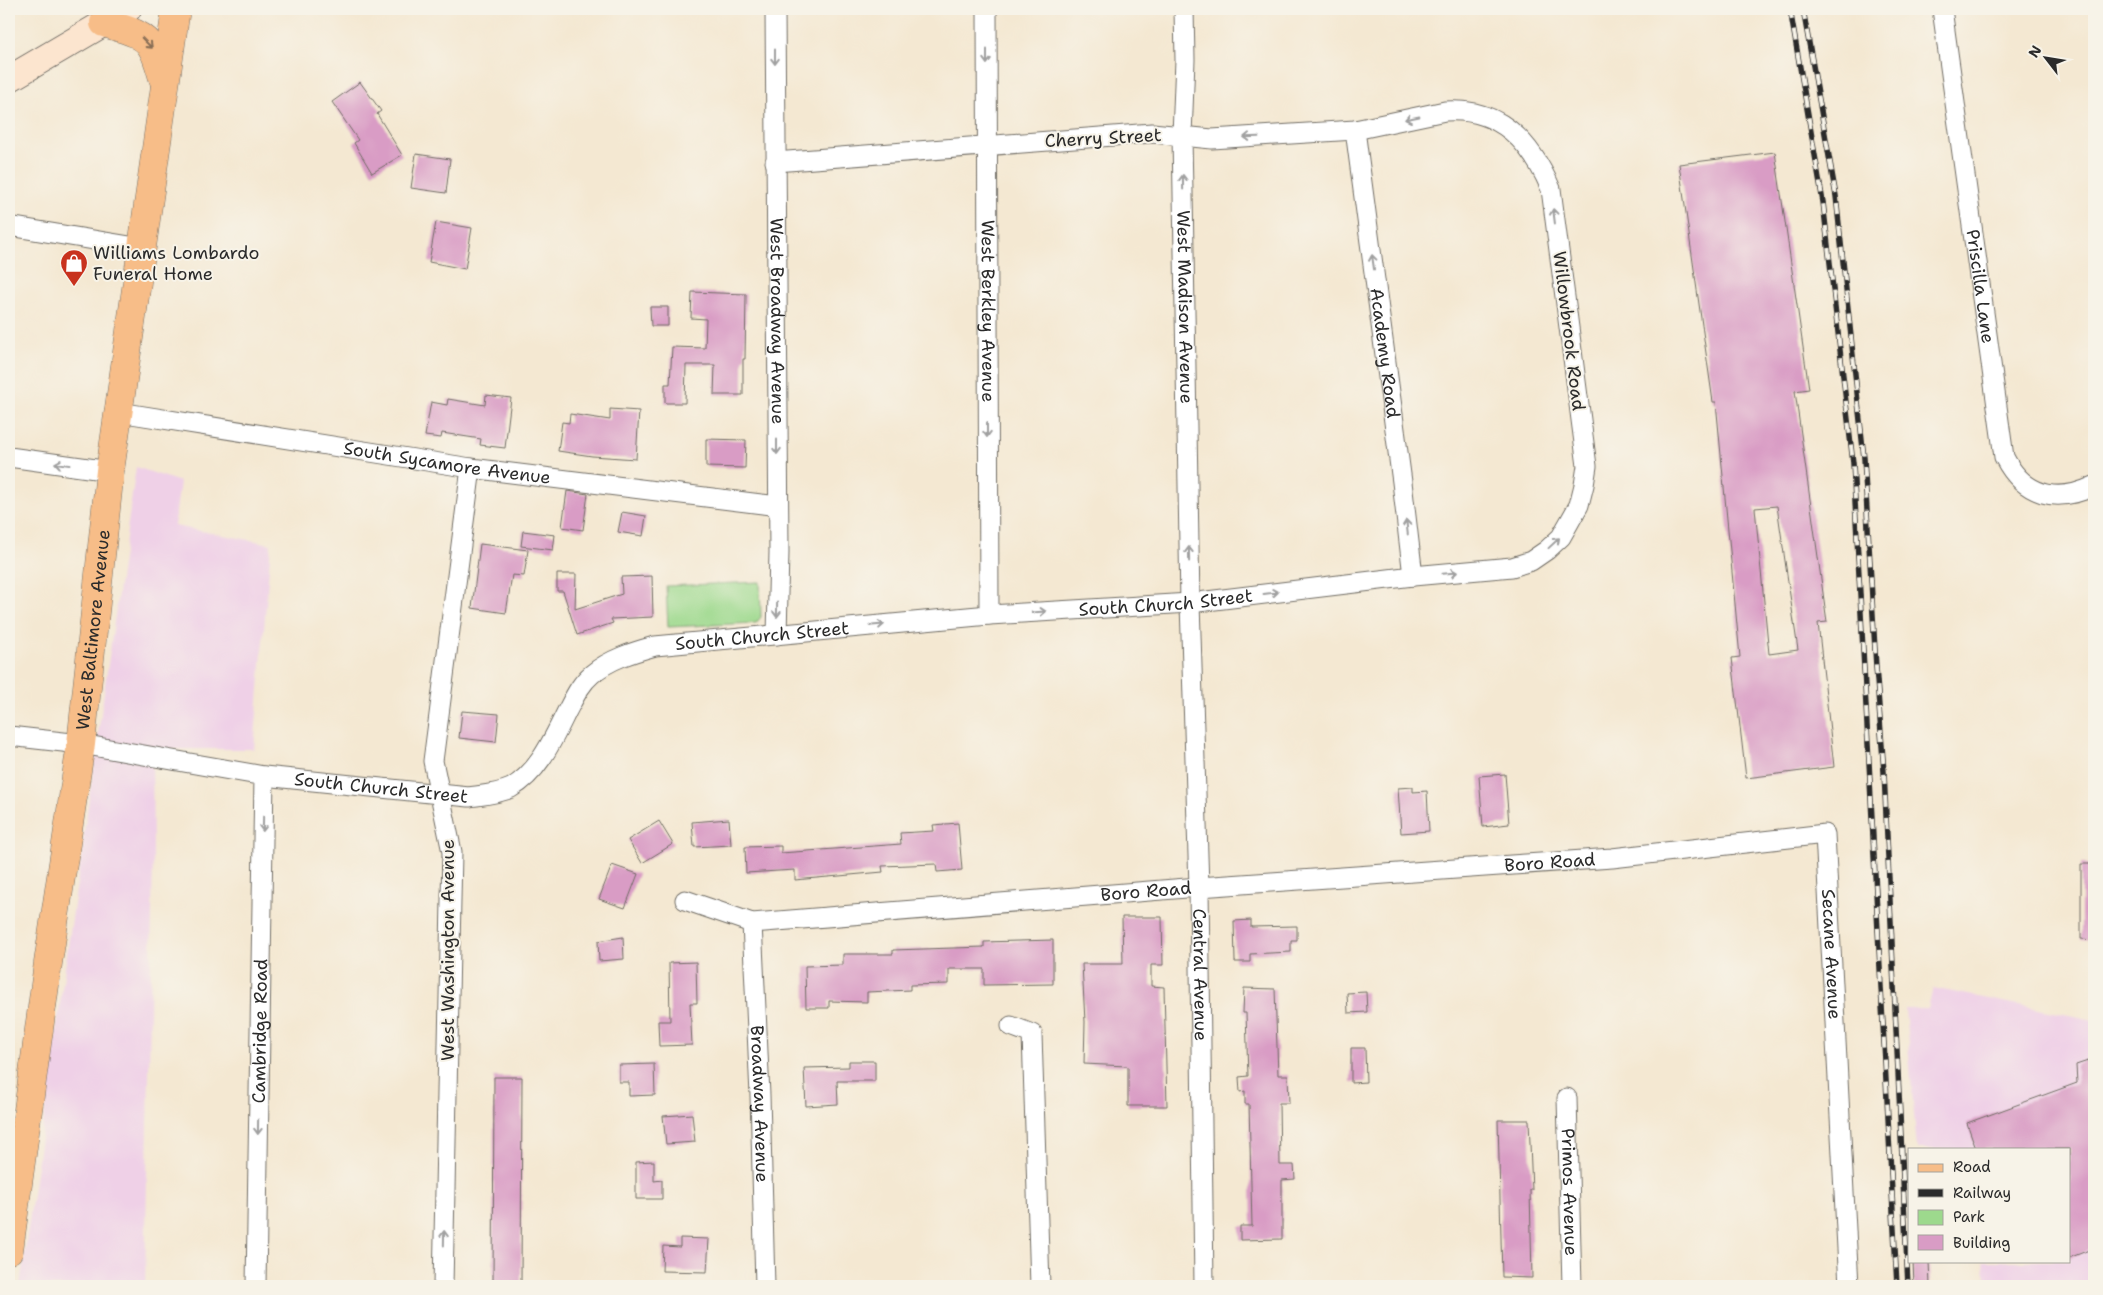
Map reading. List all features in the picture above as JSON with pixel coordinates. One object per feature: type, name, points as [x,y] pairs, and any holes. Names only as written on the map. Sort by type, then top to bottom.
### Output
[{"type":"main road","points":[[9,79],[128,9]]},
{"type":"main road","name":"West Baltimore Avenue","points":[[9,1250],[81,744],[110,471],[176,9]]},
{"type":"main road","points":[[104,23],[134,33],[152,46],[166,86]]},
{"type":"street","name":"West Broadway Avenue","points":[[775,9],[779,552],[777,634]]},
{"type":"street","name":"West Berkley Avenue","points":[[987,9],[989,615]]},
{"type":"street","name":"West Madison Avenue","points":[[1184,9],[1185,60],[1182,136],[1190,603]]},
{"type":"street","name":"Priscilla Lane","points":[[1942,9],[2004,457],[2012,472],[2023,482],[2050,496],[2079,493],[2094,486]]},
{"type":"street","name":"Cherry Street","points":[[775,162],[1152,133],[1212,139],[1356,130],[1445,111],[1460,110]]},
{"type":"street","name":"Willowbrook Road","points":[[1460,110],[1479,114],[1505,125],[1522,139],[1543,171],[1551,189],[1587,466],[1579,505],[1561,537],[1547,550],[1530,561],[1512,567]]},
{"type":"street","name":"Academy Road","points":[[1356,130],[1413,576]]},
{"type":"street","points":[[9,226],[142,248]]},
{"type":"street","name":"South Sycamore Avenue","points":[[119,412],[471,468],[778,506]]},
{"type":"street","points":[[9,457],[110,471]]},
{"type":"street","name":"West Washington Avenue","points":[[443,1286],[452,852],[433,761],[471,468]]},
{"type":"street","name":"South Church Street","points":[[9,736],[81,744],[264,776],[470,797],[511,788],[533,770],[578,690],[592,674],[610,662],[632,652],[655,646],[989,615],[1190,603],[1413,576],[1512,567]]},
{"type":"street","name":"Central Avenue","points":[[1190,603],[1199,887],[1204,1286]]},
{"type":"street","name":"Cambridge Road","points":[[256,1286],[264,776]]},
{"type":"street","name":"Secane Avenue","points":[[1612,858],[1824,834],[1849,1286]]},
{"type":"street","name":"Boro Road","points":[[684,900],[752,923],[1199,887],[1612,858]]},
{"type":"street","name":"Broadway Avenue","points":[[752,923],[760,1095],[764,1286]]},
{"type":"street","points":[[1011,1026],[1032,1034],[1040,1286]]},
{"type":"street","name":"Primos Avenue","points":[[1566,1098],[1572,1286]]},
{"type":"shaded area","points":[[136,467],[180,482],[174,526],[271,544],[254,749],[152,749],[153,857],[145,1286],[20,1286]]},
{"type":"shaded area","points":[[1933,988],[2094,1020],[2094,1286],[1987,1286],[1983,1262],[2070,1262],[2070,1148],[1917,1148],[1905,1009],[1928,1009]]},
{"type":"green space","points":[[760,582],[761,617],[756,623],[668,627],[666,586]]},
{"type":"building","points":[[360,82],[381,111],[377,114],[402,155],[372,173],[354,143],[358,140],[332,102]]},
{"type":"building","points":[[1775,152],[1809,389],[1795,391],[1827,622],[1818,623],[1834,767],[1746,778],[1732,658],[1740,657],[1716,402],[1713,402],[1679,164]],"holes":[[[1777,506],[1798,650],[1769,654],[1755,508]]]},
{"type":"building","points":[[416,154],[450,159],[446,193],[411,188]]},
{"type":"building","points":[[436,222],[472,228],[465,269],[429,262]]},
{"type":"building","points":[[692,292],[746,294],[743,395],[714,395],[715,365],[686,365],[685,403],[665,403],[665,384],[670,384],[672,347],[705,348],[706,319],[691,318]]},
{"type":"building","points":[[650,307],[668,307],[668,326],[651,326]]},
{"type":"building","points":[[486,395],[511,398],[505,448],[480,445],[481,439],[442,433],[441,438],[425,436],[431,402],[447,405],[448,399],[485,405]]},
{"type":"building","points":[[610,409],[639,411],[636,459],[592,456],[558,451],[562,422],[569,423],[570,414],[610,420]]},
{"type":"building","points":[[706,439],[746,440],[745,468],[706,467]]},
{"type":"building","points":[[567,491],[588,494],[583,530],[562,527]]},
{"type":"building","points":[[622,512],[646,516],[643,536],[618,532]]},
{"type":"building","points":[[523,531],[555,535],[553,550],[521,546]]},
{"type":"building","points":[[480,544],[528,550],[524,576],[512,575],[506,613],[472,608]]},
{"type":"building","points":[[557,574],[576,574],[575,609],[622,594],[621,577],[652,576],[653,617],[611,619],[613,623],[577,635],[563,591],[557,591]]},
{"type":"building","points":[[462,711],[499,714],[496,742],[459,738]]},
{"type":"building","points":[[1505,774],[1509,824],[1483,827],[1479,776]]},
{"type":"building","points":[[1413,787],[1413,792],[1427,791],[1429,831],[1401,833],[1398,788]]},
{"type":"building","points":[[729,819],[731,845],[694,847],[692,822]]},
{"type":"building","points":[[659,821],[673,844],[642,863],[628,840]]},
{"type":"building","points":[[958,823],[962,870],[937,872],[936,864],[882,866],[883,872],[795,880],[795,870],[746,873],[745,847],[781,846],[781,853],[901,844],[900,833],[934,831],[933,825]]},
{"type":"building","points":[[2081,864],[2094,864],[2094,940],[2081,939]]},
{"type":"building","points":[[612,865],[638,874],[625,908],[599,899]]},
{"type":"building","points":[[1122,917],[1162,917],[1163,965],[1151,965],[1151,986],[1164,987],[1167,1106],[1128,1106],[1127,1066],[1084,1064],[1085,1022],[1082,964],[1123,964]]},
{"type":"building","points":[[1251,920],[1251,927],[1297,926],[1297,940],[1291,940],[1291,952],[1250,954],[1250,962],[1235,962],[1234,921]]},
{"type":"building","points":[[623,937],[624,959],[599,961],[598,941]]},
{"type":"building","points":[[1053,940],[1053,984],[984,985],[984,969],[949,969],[949,984],[910,985],[910,990],[867,992],[867,1002],[829,1001],[829,1008],[806,1008],[805,966],[843,965],[843,954],[893,954],[893,950],[984,947],[984,942]]},
{"type":"building","points":[[696,962],[697,1003],[690,1003],[692,1045],[659,1046],[658,1021],[670,1021],[669,963]]},
{"type":"building","points":[[1244,988],[1275,989],[1278,1075],[1288,1075],[1289,1103],[1279,1103],[1280,1165],[1294,1165],[1295,1179],[1282,1180],[1282,1239],[1240,1240],[1240,1226],[1252,1226],[1249,1104],[1245,1104],[1245,1091],[1240,1092],[1239,1077],[1248,1076],[1246,1013],[1243,1013]]},
{"type":"building","points":[[1366,992],[1367,1012],[1348,1013],[1347,993]]},
{"type":"building","points":[[1351,1048],[1365,1048],[1366,1082],[1351,1083]]},
{"type":"building","points":[[2094,1059],[2094,1248],[2070,1258],[2070,1148],[1976,1148],[1967,1123],[2077,1083],[2076,1065]]},
{"type":"building","points":[[849,1061],[875,1061],[875,1081],[837,1081],[838,1104],[806,1106],[804,1068],[849,1067]]},
{"type":"building","points":[[654,1064],[655,1095],[629,1096],[629,1082],[619,1082],[619,1065]]},
{"type":"building","points":[[494,1077],[522,1077],[521,1286],[493,1286]]},
{"type":"building","points":[[692,1114],[695,1142],[666,1144],[663,1116]]},
{"type":"building","points":[[1498,1120],[1529,1120],[1532,1190],[1530,1190],[1532,1278],[1502,1277]]},
{"type":"building","points":[[654,1161],[654,1181],[662,1180],[662,1199],[636,1199],[636,1162]]},
{"type":"building","points":[[680,1238],[709,1239],[707,1272],[662,1271],[663,1246],[680,1247]]},
{"type":"building","points":[[1913,1262],[1929,1262],[1930,1286],[1914,1286]]},
{"type":"railway","points":[[1790,9],[1823,202],[1853,463],[1897,1286]]},
{"type":"railway","points":[[1803,9],[1836,196],[1864,458],[1884,772],[1908,1286]]},
{"type":"place","name":"Williams Lombardo Funeral Home","points":[[74,287]]}]
